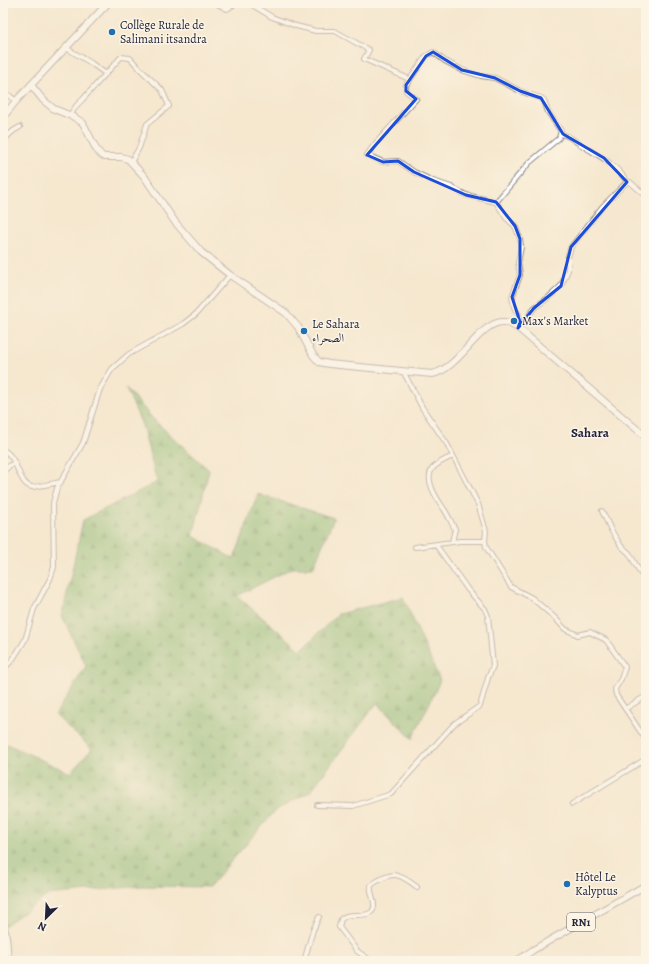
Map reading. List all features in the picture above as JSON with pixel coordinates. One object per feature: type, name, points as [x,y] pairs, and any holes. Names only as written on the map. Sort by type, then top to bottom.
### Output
[{"type":"main road","points":[[3,117],[16,101],[108,3]]},
{"type":"main road","points":[[32,85],[42,100],[54,109],[70,115],[83,123],[96,149],[101,155],[112,158],[120,157],[128,159],[144,176],[175,222],[201,252],[230,275],[286,313],[298,327],[313,355],[319,362],[432,374],[440,372],[450,365],[483,330],[490,325],[504,322],[509,323],[518,328],[646,437]]},
{"type":"main road","name":"RN1","points":[[517,961],[533,950],[646,885]]},
{"type":"street","points":[[216,3],[227,9],[237,3]]},
{"type":"street","points":[[249,3],[272,17],[296,26],[316,31],[335,31],[369,50],[364,59],[409,79]]},
{"type":"street","points":[[66,48],[106,74]]},
{"type":"street","points":[[496,202],[529,163],[556,141],[561,131],[548,112],[544,100],[541,98],[520,91],[495,78],[481,76],[462,70],[445,61],[433,52],[426,56],[406,85],[406,90],[416,99],[374,144],[367,155],[384,162],[398,161],[414,172],[433,181],[451,187],[466,195],[496,202],[506,218],[515,226],[520,239],[521,247],[518,262],[520,275],[512,298],[520,322],[518,328]]},
{"type":"street","points":[[70,115],[77,105],[121,57],[130,58],[162,90],[169,106],[147,124],[139,148],[131,162]]},
{"type":"street","points":[[3,90],[16,101]]},
{"type":"street","points":[[3,143],[7,135],[20,127]]},
{"type":"street","points":[[560,134],[570,137],[604,158],[623,174],[627,182],[630,182],[646,196]]},
{"type":"street","points":[[518,328],[527,319],[534,308],[562,286],[568,270],[568,257],[571,247],[602,207],[627,182]]},
{"type":"street","points":[[3,670],[13,659],[25,640],[34,609],[50,579],[54,567],[53,503],[57,488],[83,443],[100,390],[112,369],[128,354],[183,324],[196,314],[230,275]]},
{"type":"street","points":[[403,371],[423,409],[447,444],[478,504],[486,531],[484,541],[494,562],[511,587],[532,598],[565,629],[578,635],[590,632],[606,640],[625,667],[615,692],[646,740]]},
{"type":"street","points":[[3,450],[6,451],[15,463],[23,481],[32,487],[61,482]]},
{"type":"street","points":[[452,542],[455,529],[434,494],[430,478],[433,468],[453,456]]},
{"type":"street","points":[[3,472],[10,465],[15,463]]},
{"type":"street","points":[[602,511],[611,530],[621,546],[629,553],[644,579]]},
{"type":"street","points":[[415,547],[452,542],[484,541]]},
{"type":"street","points":[[317,805],[353,806],[391,794],[454,724],[480,706],[493,666],[488,616],[485,608],[468,590],[436,545]]},
{"type":"street","points":[[625,709],[646,696]]},
{"type":"street","points":[[572,804],[646,759]]},
{"type":"street","points":[[371,961],[358,952],[339,927],[341,919],[346,916],[368,914],[371,912],[374,908],[374,896],[370,889],[370,885],[379,880],[396,874],[405,878],[417,887]]},
{"type":"street","points":[[304,961],[313,930],[320,917]]},
{"type":"street","points":[[3,923],[6,929],[10,961]]},
{"type":"highlighted area","points":[[433,52],[462,70],[495,78],[520,91],[541,98],[563,134],[604,158],[627,182],[571,247],[561,286],[534,308],[518,328],[520,322],[512,297],[520,275],[520,239],[515,226],[496,202],[466,195],[414,172],[398,161],[383,162],[367,155],[416,99],[406,91],[406,85],[426,56]]},
{"type":"green space","points":[[126,388],[156,422],[209,470],[193,536],[234,559],[258,494],[334,518],[313,568],[292,568],[237,596],[301,650],[338,614],[403,597],[440,680],[412,739],[377,703],[310,792],[276,810],[209,887],[141,886],[48,895],[3,927],[3,746],[7,744],[70,773],[92,749],[55,715],[86,666],[62,616],[83,520],[157,482],[142,425]]},
{"type":"place","name":"Collège Rurale de Salimani itsandra","points":[[112,32]]},
{"type":"place","name":"Max's Market","points":[[514,321]]},
{"type":"place","name":"Le Sahara الصحراء","points":[[304,331]]},
{"type":"place","name":"Hôtel Le Kalyptus","points":[[567,884]]},
{"type":"district","name":"Sahara","points":[[590,432]]}]
